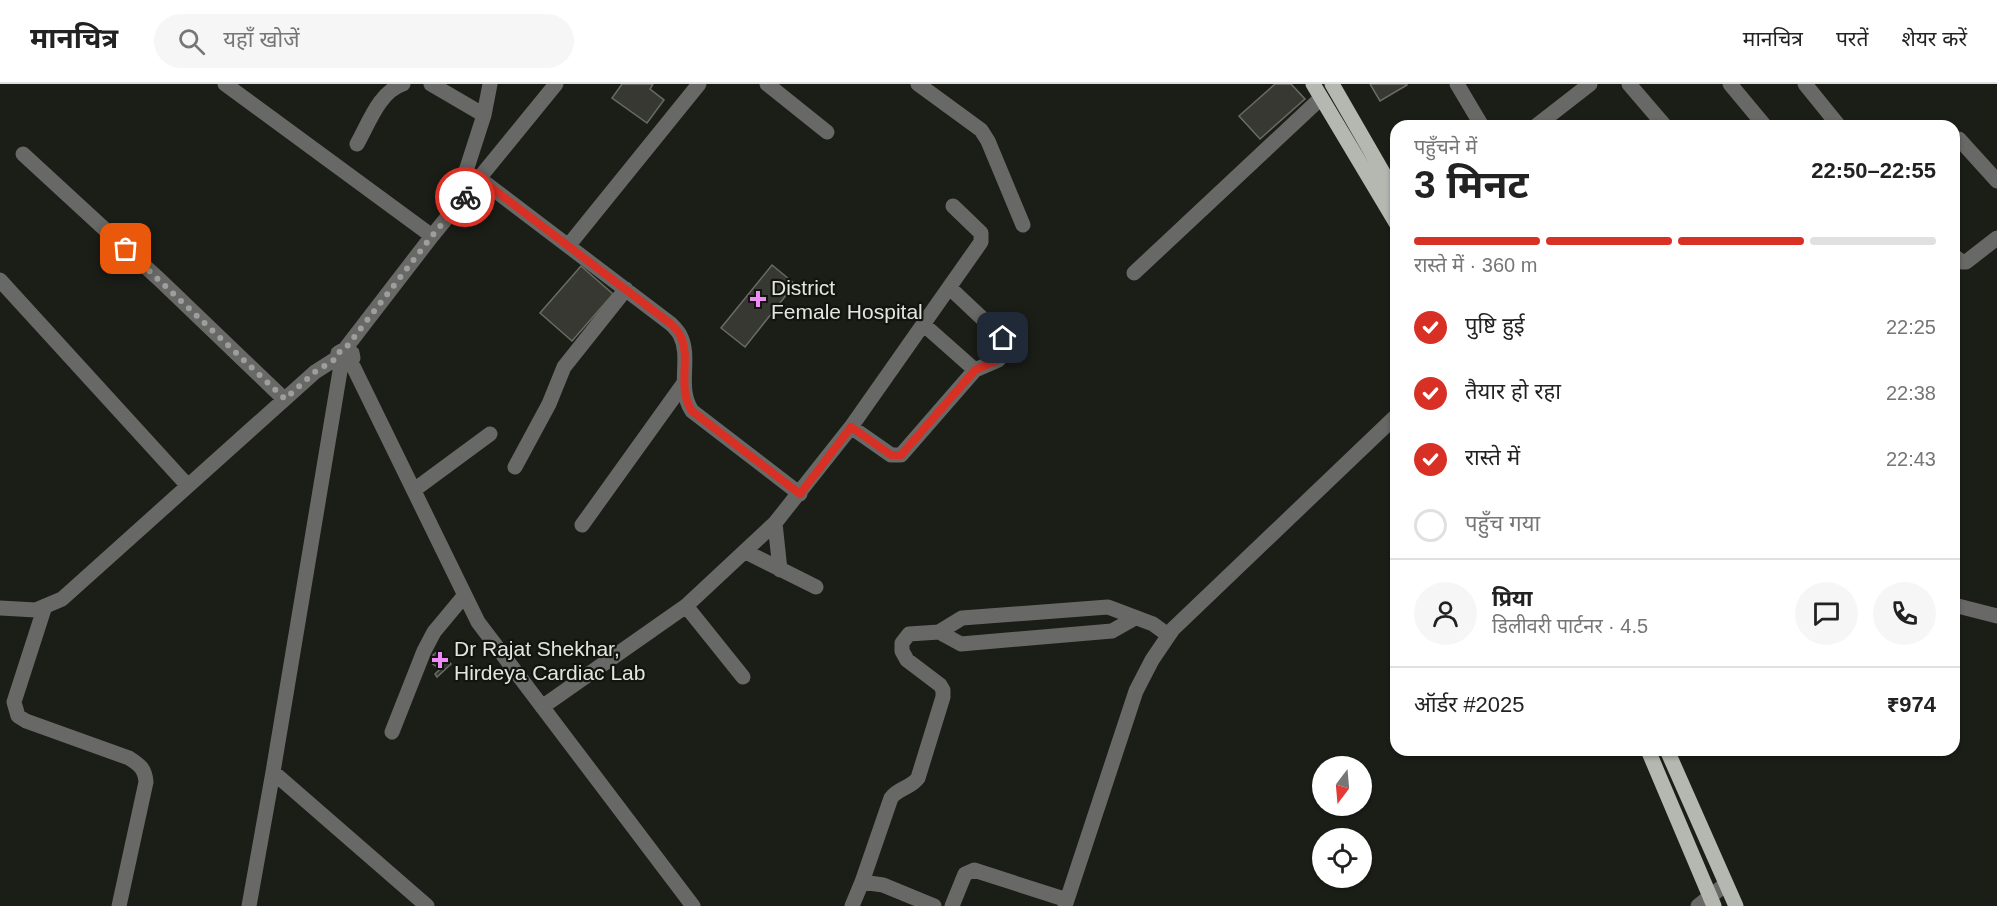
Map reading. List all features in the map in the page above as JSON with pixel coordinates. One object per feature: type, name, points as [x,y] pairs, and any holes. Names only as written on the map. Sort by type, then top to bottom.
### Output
[{"type":"main road","points":[[1313,84],[1390,213]]},
{"type":"main road","points":[[1332,84],[1390,185]]},
{"type":"main road","points":[[1650,756],[1707,903]]},
{"type":"main road","points":[[1670,756],[1736,906]]},
{"type":"street","points":[[225,84],[432,236]]},
{"type":"street","points":[[357,144],[386,93],[403,84]]},
{"type":"street","points":[[431,84],[484,115]]},
{"type":"street","points":[[453,211],[484,115],[490,84]]},
{"type":"street","points":[[249,906],[344,359],[432,236],[556,84]]},
{"type":"street","points":[[568,246],[699,84]]},
{"type":"street","points":[[767,84],[827,132]]},
{"type":"street","points":[[918,84],[981,130],[988,141],[1023,225]]},
{"type":"street","points":[[1457,84],[1478,120]]},
{"type":"street","points":[[1544,120],[1590,84]]},
{"type":"street","points":[[1629,84],[1660,120]]},
{"type":"street","points":[[1730,84],[1760,120]]},
{"type":"street","points":[[1805,84],[1834,120]]},
{"type":"street","points":[[1134,273],[1321,98]]},
{"type":"street","points":[[1960,140],[1997,181]]},
{"type":"street","points":[[23,154],[285,399]]},
{"type":"street","points":[[480,179],[671,324],[680,334],[683,344],[684,383],[687,403],[692,411],[800,494]]},
{"type":"street","points":[[542,706],[686,606],[746,552],[800,494],[851,427],[981,242],[981,233],[953,206]]},
{"type":"street","points":[[1960,260],[1966,262],[1997,238]]},
{"type":"street","points":[[0,280],[188,486]]},
{"type":"street","points":[[851,427],[891,455],[901,455],[975,370],[998,360],[1004,353],[1003,338],[950,288]]},
{"type":"street","points":[[514,467],[549,404],[564,368],[626,289]]},
{"type":"street","points":[[923,324],[975,370]]},
{"type":"street","points":[[0,608],[36,610],[62,599],[315,372],[344,359]]},
{"type":"street","points":[[344,359],[414,490],[478,622],[693,906]]},
{"type":"street","points":[[582,525],[684,383]]},
{"type":"street","points":[[952,906],[965,873],[974,870],[1066,903],[1136,691],[1168,635],[1390,422]]},
{"type":"street","points":[[414,490],[490,434]]},
{"type":"street","points":[[775,523],[780,570]]},
{"type":"street","points":[[746,552],[816,587]]},
{"type":"street","points":[[392,732],[424,651],[435,632],[464,596]]},
{"type":"street","points":[[45,606],[14,702],[18,716],[26,722],[129,758],[139,764],[145,772],[146,782],[119,906]]},
{"type":"street","points":[[686,606],[743,677]]},
{"type":"street","points":[[1960,607],[1997,616]]},
{"type":"street","points":[[852,906],[891,798],[895,793],[913,784],[918,778],[943,697],[940,685],[907,660],[902,651],[902,643],[909,634],[939,632],[962,618],[1108,608],[1153,624],[1168,635]]},
{"type":"street","points":[[939,632],[961,644],[1112,631],[1135,618]]},
{"type":"street","points":[[0,712],[14,702]]},
{"type":"street","points":[[273,772],[427,906]]},
{"type":"street","points":[[862,882],[883,885],[934,906]]},
{"type":"street","points":[[1707,903],[1726,884]]},
{"type":"building","points":[[622,84],[653,84],[650,89],[664,100],[647,123],[612,98]]},
{"type":"building","points":[[1275,84],[1291,84],[1305,99],[1260,139],[1239,116]]},
{"type":"building","points":[[1370,84],[1407,84],[1407,85],[1380,101]]},
{"type":"building","points":[[772,265],[795,284],[745,347],[721,328]]},
{"type":"building","points":[[581,266],[613,294],[572,341],[540,313]]},
{"type":"building","points":[[438,651],[451,664],[437,677],[435,674],[440,669],[431,663],[436,658],[433,655]]},
{"type":"way so far","points":[[126,249],[285,399],[315,372],[337,358],[340,351],[345,349],[465,197]]},
{"type":"place","name":"District Female Hospital","points":[[758,299]]},
{"type":"place","name":"Dr Rajat Shekhar, Hirdeya Cardiac Lab","points":[[440,660]]},
{"type":"route","points":[[465,197],[480,179],[671,324],[680,334],[683,344],[684,394],[692,411],[800,494],[851,427],[891,455],[901,455],[975,370],[998,360],[1004,353],[1003,338]]}]
